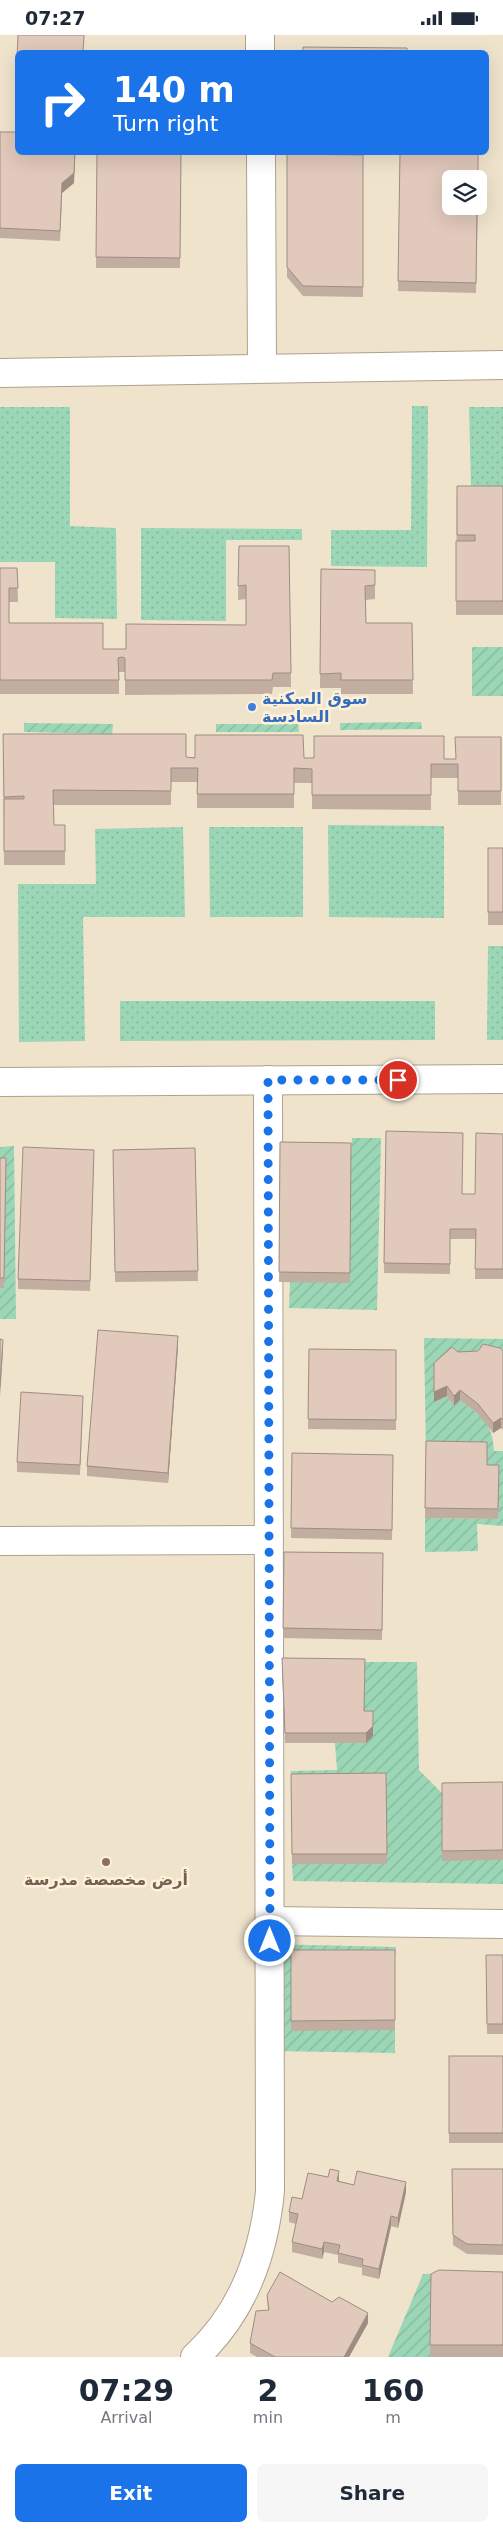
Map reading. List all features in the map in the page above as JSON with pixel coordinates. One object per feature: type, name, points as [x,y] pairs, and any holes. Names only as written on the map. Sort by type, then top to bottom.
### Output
[{"type":"street","points":[[260,35],[260,50]]},
{"type":"street","points":[[261,155],[262,368]]},
{"type":"street","points":[[0,373],[503,365]]},
{"type":"street","points":[[0,1082],[503,1079]]},
{"type":"street","points":[[195,2357],[226,2323],[244,2293],[258,2260],[266,2226],[270,2191],[268,1080]]},
{"type":"street","points":[[0,1541],[268,1540]]},
{"type":"street","points":[[270,1921],[503,1924]]},
{"type":"green space","points":[[412,406],[428,406],[427,567],[331,566],[331,530],[411,530]]},
{"type":"green space","points":[[0,407],[70,407],[70,526],[116,528],[117,619],[55,618],[55,562],[0,562]]},
{"type":"green space","points":[[469,407],[503,407],[503,488],[471,488]]},
{"type":"green space","points":[[141,528],[302,529],[302,540],[226,540],[226,621],[141,620]]},
{"type":"green space","points":[[472,647],[503,647],[503,696],[472,696]]},
{"type":"green space","points":[[421,722],[422,729],[340,730],[340,723]]},
{"type":"green space","points":[[24,723],[113,724],[112,734],[24,732]]},
{"type":"green space","points":[[216,724],[298,724],[299,732],[216,732]]},
{"type":"green space","points":[[328,825],[444,826],[444,918],[329,917]]},
{"type":"green space","points":[[183,827],[185,917],[83,917],[85,1041],[19,1042],[18,884],[96,884],[95,829]]},
{"type":"green space","points":[[209,827],[303,827],[303,917],[210,917]]},
{"type":"green space","points":[[488,946],[503,946],[503,1040],[487,1040]]},
{"type":"green space","points":[[120,1001],[435,1001],[435,1040],[120,1041]]},
{"type":"green space","points":[[352,1138],[381,1138],[377,1310],[289,1308],[290,1282],[351,1153]]},
{"type":"green space","points":[[14,1146],[16,1319],[0,1319],[0,1147]]},
{"type":"green space","points":[[424,1338],[503,1339],[503,1361],[434,1402],[447,1396],[454,1406],[460,1400],[480,1416],[488,1427],[494,1451],[503,1451],[503,1526],[477,1524],[478,1551],[425,1552],[425,1518],[498,1519],[426,1451]]},
{"type":"green space","points":[[279,1662],[417,1662],[419,1770],[442,1793],[442,1860],[503,1860],[503,1884],[293,1881],[292,1864],[387,1864],[291,1784],[291,1771],[337,1770],[335,1743]]},
{"type":"green space","points":[[266,1944],[396,1947],[395,1960],[291,2030],[395,2030],[395,2053],[269,2051]]},
{"type":"green space","points":[[503,2272],[502,2285],[431,2286],[430,2357],[388,2357],[423,2274]]},
{"type":"building","points":[[18,35],[84,35],[83,50],[17,50]]},
{"type":"building","points":[[303,47],[407,48],[407,50],[303,50]]},
{"type":"building","points":[[0,132],[15,132],[15,155],[75,155],[74,173],[62,183],[60,231],[0,228]]},
{"type":"building","points":[[97,155],[181,155],[180,258],[96,257]]},
{"type":"building","points":[[287,155],[363,155],[363,287],[303,286],[287,267]]},
{"type":"building","points":[[400,155],[478,155],[478,170],[442,170],[442,215],[477,215],[476,283],[398,281]]},
{"type":"building","points":[[457,486],[503,486],[503,601],[456,601],[456,541],[475,541],[475,535],[457,535]]},
{"type":"building","points":[[239,546],[289,546],[291,673],[273,673],[272,680],[125,680],[125,658],[122,657],[118,658],[119,680],[0,680],[0,568],[17,568],[18,588],[9,588],[9,623],[103,623],[103,649],[126,649],[126,624],[246,625],[246,585],[238,586]]},
{"type":"building","points":[[321,569],[375,570],[375,585],[365,586],[366,623],[412,623],[413,680],[341,680],[341,673],[320,674]]},
{"type":"building","points":[[3,734],[186,734],[186,757],[195,758],[195,735],[303,735],[304,758],[314,758],[314,736],[444,736],[444,759],[456,759],[455,737],[501,737],[501,791],[458,791],[458,764],[431,764],[431,795],[312,795],[312,769],[294,768],[294,794],[197,794],[198,768],[171,768],[171,791],[53,790],[54,825],[65,825],[65,851],[4,851],[4,799],[24,799],[24,796],[4,797]]},
{"type":"building","points":[[488,848],[503,848],[503,912],[488,912]]},
{"type":"building","points":[[386,1131],[463,1133],[462,1194],[475,1194],[476,1133],[503,1134],[503,1269],[475,1269],[476,1229],[450,1229],[450,1264],[384,1263]]},
{"type":"building","points":[[280,1142],[351,1143],[350,1273],[279,1272]]},
{"type":"building","points":[[23,1147],[94,1150],[90,1281],[18,1279]]},
{"type":"building","points":[[195,1148],[198,1271],[115,1272],[113,1150]]},
{"type":"building","points":[[0,1158],[6,1158],[4,1278],[0,1278]]},
{"type":"building","points":[[98,1330],[178,1336],[168,1473],[87,1466]]},
{"type":"building","points":[[0,1339],[3,1340],[0,1386]]},
{"type":"building","points":[[483,1344],[500,1348],[503,1351],[503,1420],[501,1418],[493,1423],[478,1404],[460,1390],[454,1396],[447,1386],[434,1392],[434,1363],[452,1347],[458,1352],[478,1351]]},
{"type":"building","points":[[309,1349],[396,1350],[396,1420],[308,1419]]},
{"type":"building","points":[[21,1392],[83,1396],[80,1465],[17,1462]]},
{"type":"building","points":[[426,1441],[487,1442],[487,1465],[499,1465],[498,1509],[425,1508]]},
{"type":"building","points":[[292,1453],[393,1455],[392,1530],[291,1528]]},
{"type":"building","points":[[284,1552],[383,1553],[382,1630],[283,1628]]},
{"type":"building","points":[[282,1658],[365,1659],[364,1711],[373,1711],[373,1726],[366,1733],[285,1733]]},
{"type":"building","points":[[386,1773],[387,1854],[292,1854],[291,1774]]},
{"type":"building","points":[[503,1782],[503,1850],[442,1851],[442,1783]]},
{"type":"building","points":[[291,1950],[395,1950],[395,2020],[291,2021]]},
{"type":"building","points":[[486,1955],[503,1955],[503,2024],[487,2024]]},
{"type":"building","points":[[449,2056],[503,2056],[503,2133],[449,2133]]},
{"type":"building","points":[[330,2169],[339,2171],[337,2181],[354,2185],[357,2171],[406,2182],[398,2218],[391,2216],[379,2269],[362,2265],[363,2259],[338,2253],[340,2245],[324,2242],[322,2249],[292,2242],[298,2214],[289,2212],[292,2197],[302,2199],[308,2173],[328,2177]]},
{"type":"building","points":[[452,2169],[503,2169],[503,2245],[467,2244],[453,2235]]},
{"type":"building","points":[[439,2270],[503,2272],[503,2345],[430,2345],[431,2274]]},
{"type":"building","points":[[280,2272],[332,2302],[339,2297],[368,2313],[344,2357],[275,2357],[250,2343],[256,2311],[269,2310],[267,2295]]},
{"type":"place","name":"سوق السكنية السادسة","points":[[252,707]]},
{"type":"place","name":"أرض مخصصة مدرسة","points":[[106,1862]]},
{"type":"route","points":[[270,1941],[268,1080],[398,1080]]}]
